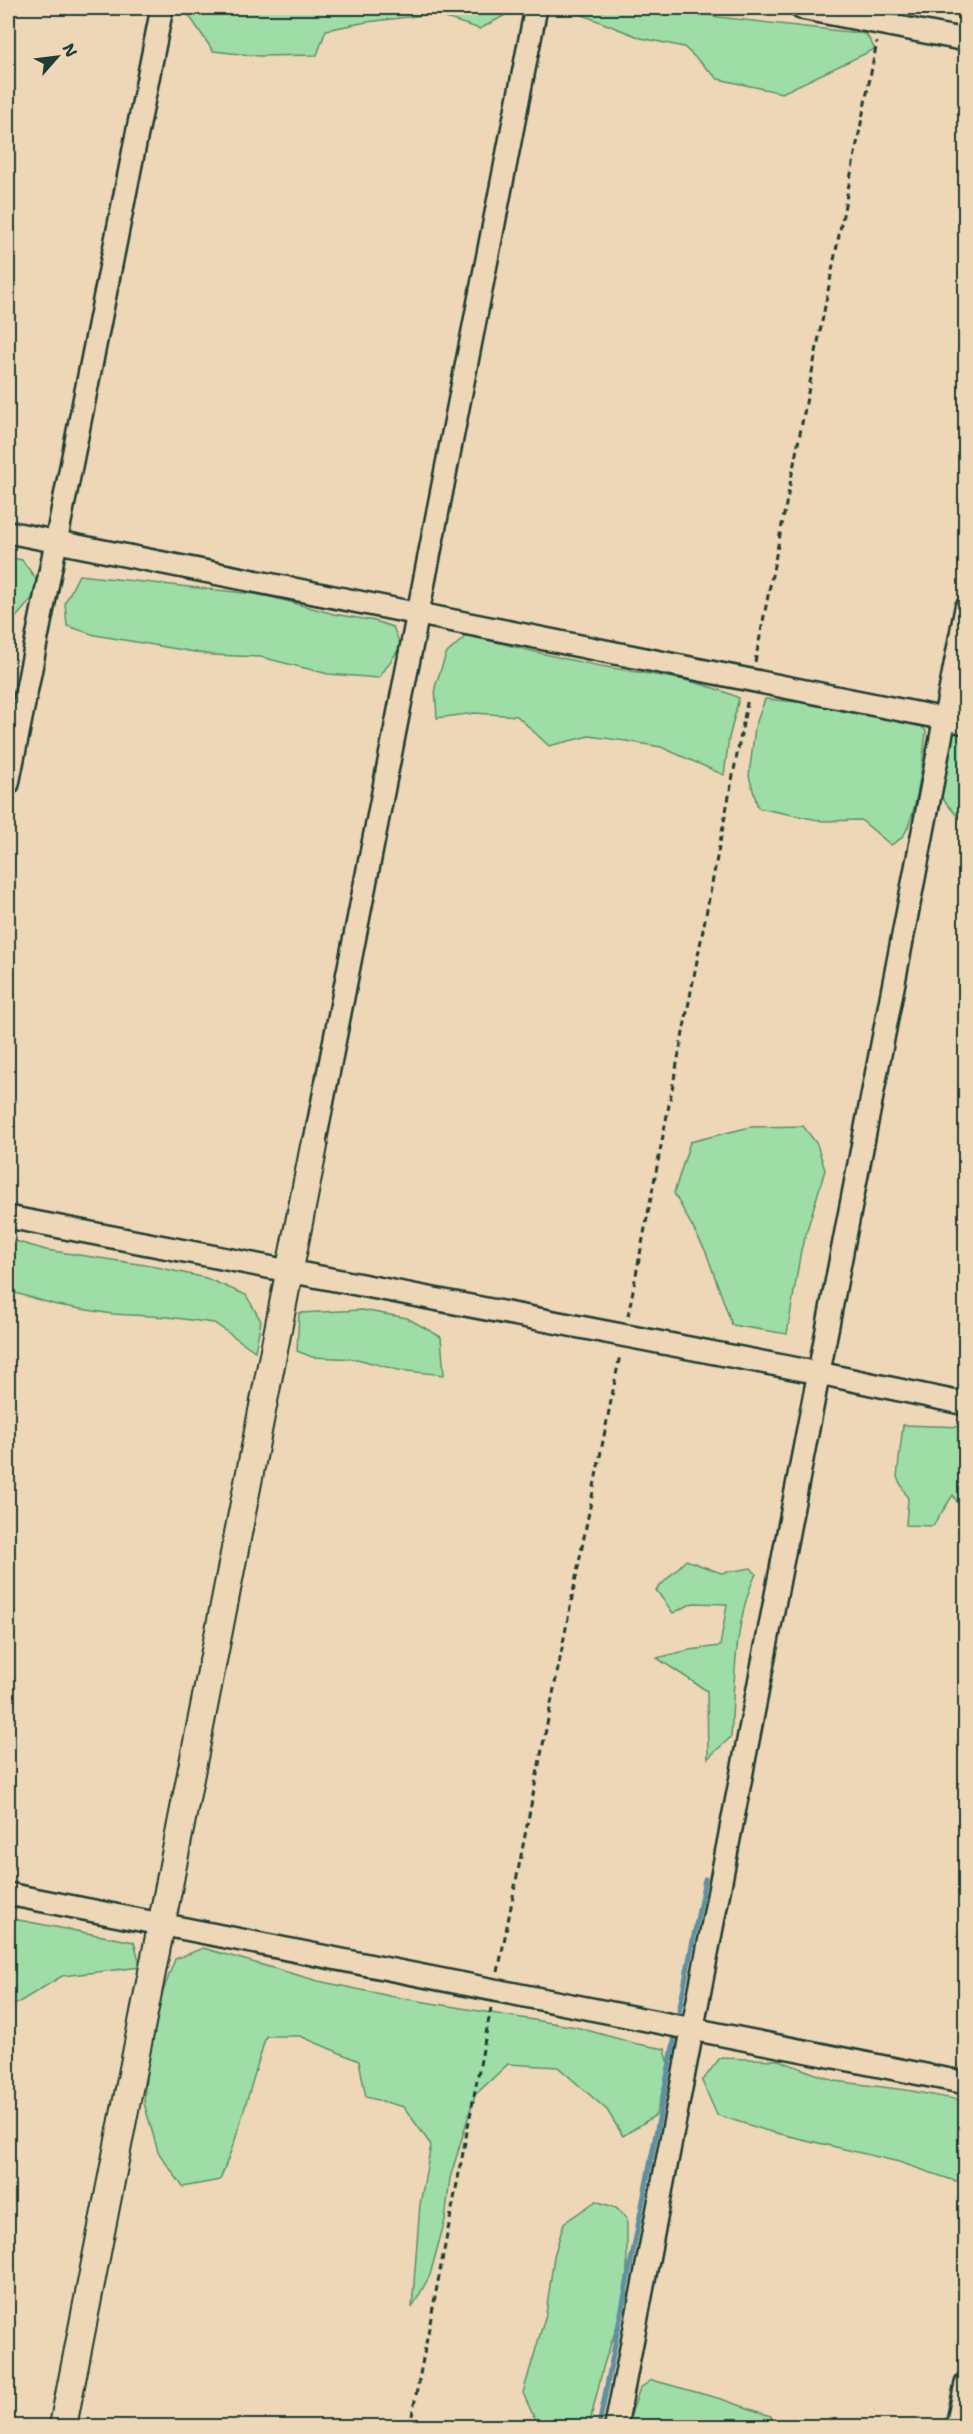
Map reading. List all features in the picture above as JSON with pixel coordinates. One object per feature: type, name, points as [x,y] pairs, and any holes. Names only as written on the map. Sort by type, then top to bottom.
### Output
[{"type":"street","points":[[8,784],[162,8]]},
{"type":"street","points":[[63,2427],[536,8]]},
{"type":"street","points":[[801,8],[966,40]]},
{"type":"street","points":[[8,532],[956,721]]},
{"type":"street","points":[[616,2427],[819,1373],[956,721],[966,608]]},
{"type":"street","points":[[8,1217],[819,1373],[966,1404]]},
{"type":"street","points":[[8,1894],[966,2083]]},
{"type":"street","points":[[957,2427],[966,2384]]},
{"type":"path","points":[[410,2427],[881,24]]},
{"type":"green space","points":[[184,8],[518,8],[480,29],[433,14],[367,22],[326,30],[317,55],[259,56],[213,51]]},
{"type":"green space","points":[[565,8],[681,8],[718,17],[866,34],[875,49],[782,93],[718,79],[684,47],[641,38]]},
{"type":"green space","points":[[8,557],[22,560],[42,587],[12,622],[8,620]]},
{"type":"green space","points":[[79,575],[264,595],[393,627],[401,646],[379,678],[328,674],[261,657],[212,655],[95,635],[67,626],[65,603]]},
{"type":"green space","points":[[467,635],[584,663],[688,681],[739,698],[729,738],[724,775],[661,747],[626,741],[589,736],[549,746],[517,716],[475,713],[437,718],[435,687],[446,654]]},
{"type":"green space","points":[[765,699],[808,703],[845,711],[916,721],[926,731],[915,803],[907,829],[901,838],[891,845],[861,820],[823,821],[758,808],[749,776],[755,727]]},
{"type":"green space","points":[[951,725],[965,728],[965,825],[941,797],[939,769]]},
{"type":"green space","points":[[803,1126],[817,1144],[825,1170],[801,1250],[787,1334],[732,1325],[706,1252],[674,1193],[690,1142],[750,1127]]},
{"type":"green space","points":[[8,1239],[46,1250],[152,1266],[206,1278],[246,1295],[261,1321],[255,1351],[214,1323],[168,1317],[112,1314],[57,1305],[8,1291]]},
{"type":"green space","points":[[362,1310],[407,1318],[441,1337],[444,1375],[398,1370],[357,1359],[312,1357],[297,1351],[299,1313]]},
{"type":"green space","points":[[903,1425],[965,1427],[965,1516],[953,1495],[933,1526],[906,1525],[908,1499],[897,1477]]},
{"type":"green space","points":[[686,1560],[721,1573],[751,1568],[756,1574],[743,1611],[739,1632],[731,1737],[708,1758],[707,1691],[657,1658],[689,1650],[720,1646],[727,1604],[693,1603],[673,1613],[656,1590]]},
{"type":"green space","points":[[8,1918],[134,1942],[141,1967],[62,1976],[8,2009]]},
{"type":"green space","points":[[203,1948],[318,1981],[395,1997],[576,2027],[637,2044],[665,2049],[669,2066],[656,2115],[623,2136],[607,2110],[558,2067],[508,2064],[475,2095],[450,2178],[445,2220],[430,2275],[412,2308],[420,2204],[431,2145],[404,2107],[366,2097],[359,2061],[300,2036],[266,2036],[235,2140],[220,2180],[183,2187],[158,2152],[144,2103],[148,2055],[159,2002],[175,1959]]},
{"type":"green space","points":[[720,2058],[778,2060],[835,2081],[906,2090],[965,2101],[965,2178],[955,2181],[899,2162],[768,2131],[717,2115],[702,2081]]},
{"type":"green space","points":[[596,2201],[616,2208],[627,2218],[627,2297],[604,2364],[589,2426],[538,2426],[523,2393],[546,2314],[554,2256],[564,2223]]},
{"type":"green space","points":[[652,2380],[771,2416],[773,2426],[627,2426],[640,2388]]},
{"type":"waterway","points":[[677,2022],[705,1879]]},
{"type":"waterway","points":[[599,2426],[676,2031]]}]
